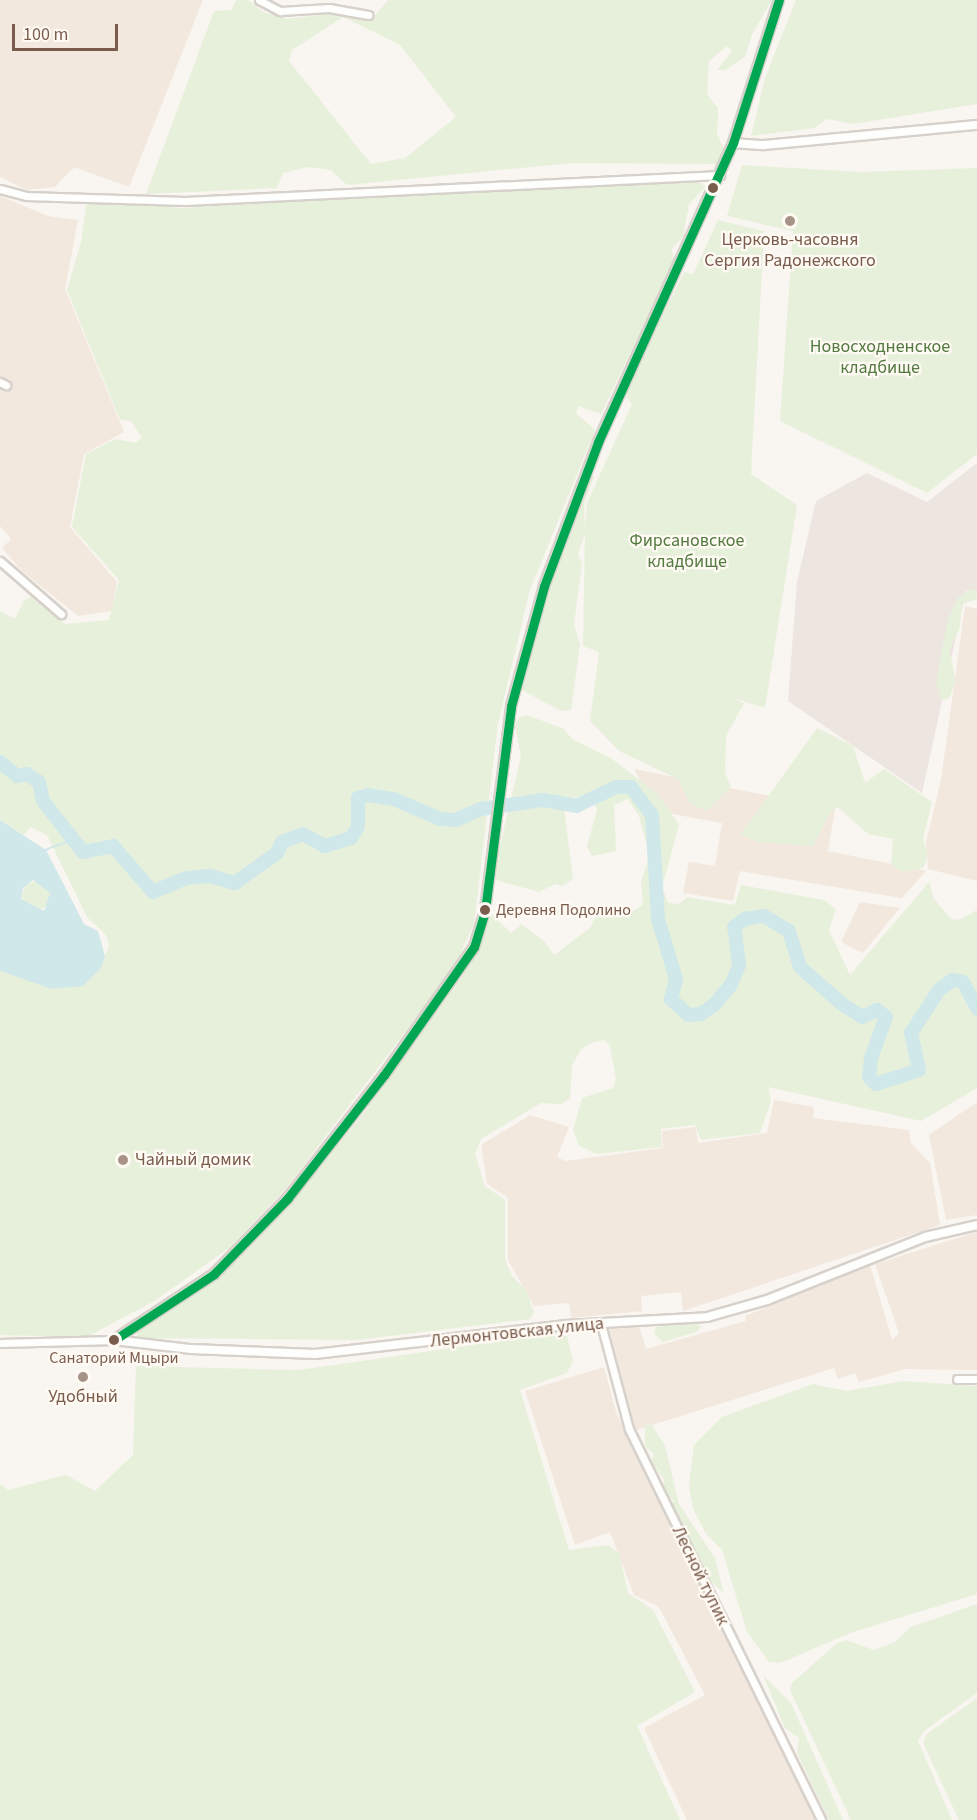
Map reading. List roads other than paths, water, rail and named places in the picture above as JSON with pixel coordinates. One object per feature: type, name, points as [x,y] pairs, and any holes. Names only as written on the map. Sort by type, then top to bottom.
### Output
[{"type":"street","points":[[259,0],[279,11],[329,8],[368,15]]},
{"type":"street","points":[[0,1343],[114,1340],[181,1298],[228,1261],[287,1199],[384,1075],[474,947],[485,910],[498,791],[511,706],[544,585],[598,442],[734,143],[779,0]]},
{"type":"street","points":[[734,143],[764,146],[977,125]]},
{"type":"street","points":[[0,189],[26,196],[185,201],[720,175]]},
{"type":"street","points":[[0,561],[61,614]]},
{"type":"street","name":"Лермонтовская улица","points":[[114,1340],[191,1349],[315,1354],[601,1324],[696,1319],[734,1311],[915,1241],[977,1225]]},
{"type":"street","name":"Лесной тупик","points":[[601,1324],[629,1429],[821,1820]]},
{"type":"street","points":[[957,1379],[977,1379]]},
{"type":"water","points":[[0,820],[46,850],[84,924],[98,931],[105,956],[101,968],[83,986],[52,989],[0,971]],"holes":[[[33,880],[50,893],[44,911],[21,899],[23,888]]]},
{"type":"waterway","points":[[0,762],[17,776],[27,774],[39,782],[43,801],[83,852],[113,846],[153,892],[186,878],[210,876],[235,883],[277,853],[282,842],[303,834],[325,846],[351,838],[358,827],[358,798],[368,795],[394,799],[440,819],[456,820],[481,809],[543,800],[576,806],[616,787],[631,787],[652,815],[658,919],[676,979],[671,999],[688,1015],[701,1014],[714,1005],[731,985],[739,965],[734,927],[745,919],[764,916],[789,931],[800,967],[842,1004],[862,1017],[877,1010],[886,1017],[871,1058],[869,1077],[876,1084],[919,1070],[911,1033],[939,990],[953,980],[963,982],[977,1008]]},
{"type":"waterway","points":[[52,847],[70,841]]},
{"type":"waterway","points":[[44,851],[50,848]]},
{"type":"place","name":"Церковь-часовня Сергия Радонежского","points":[[790,221]]},
{"type":"place","name":"Деревня Подолино","points":[[485,910]]},
{"type":"place","name":"Чайный домик","points":[[123,1160]]},
{"type":"place","name":"Санаторий Мцыри","points":[[114,1340]]},
{"type":"place","name":"Удобный","points":[[83,1377]]},
{"type":"park label","name":"Новосходненское кладбище","points":[[880,358]]},
{"type":"park label","name":"Фирсановское кладбище","points":[[687,552]]}]
